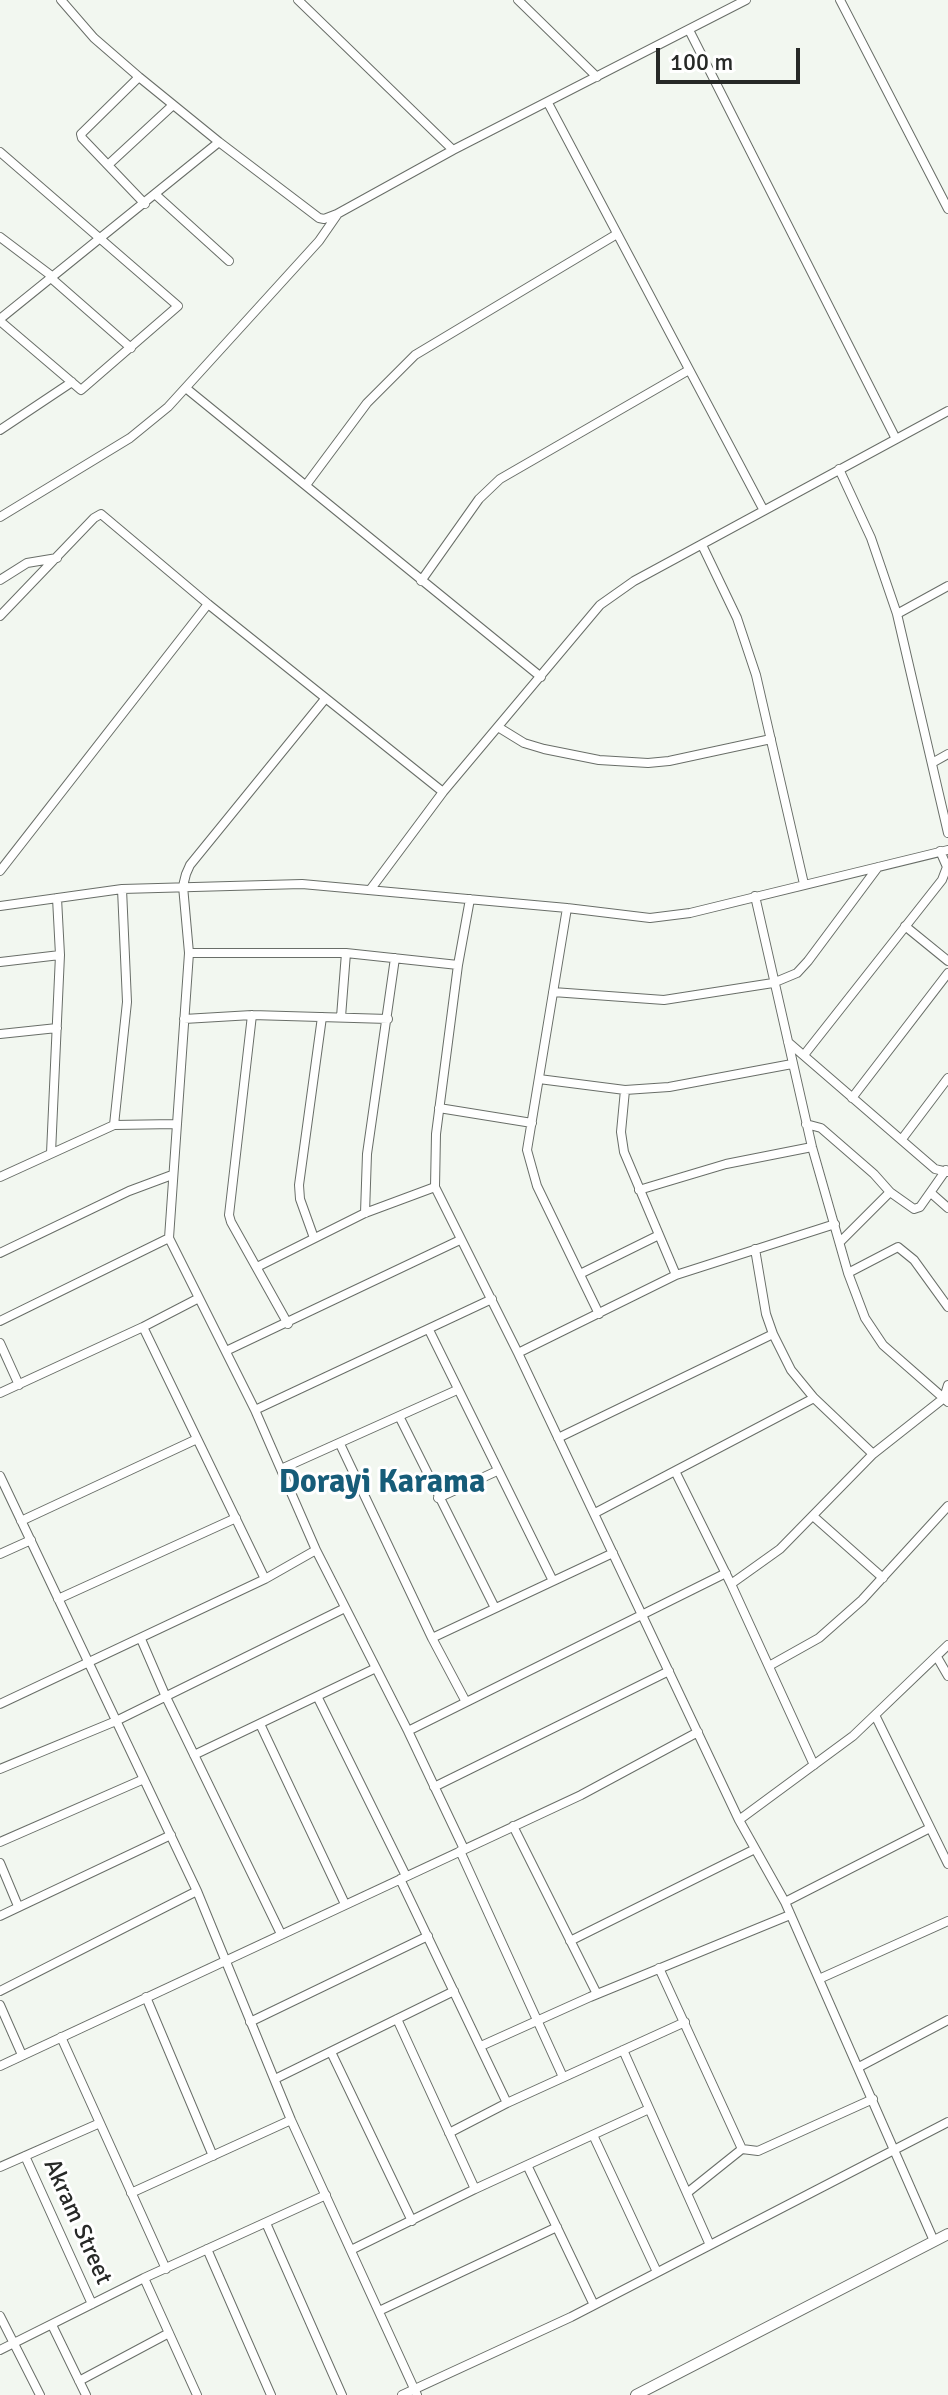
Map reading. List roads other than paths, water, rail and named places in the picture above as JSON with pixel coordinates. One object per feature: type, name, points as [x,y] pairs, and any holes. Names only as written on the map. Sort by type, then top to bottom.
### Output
[{"type":"street","points":[[61,0],[94,38],[139,77],[319,218],[337,214],[453,150],[689,30],[734,3],[746,0]]},
{"type":"street","points":[[68,8],[76,0]]},
{"type":"street","points":[[298,0],[453,150]]},
{"type":"street","points":[[518,0],[597,77]]},
{"type":"street","points":[[840,0],[948,209]]},
{"type":"street","points":[[689,30],[896,439]]},
{"type":"street","points":[[139,77],[81,134],[145,204]]},
{"type":"street","points":[[548,103],[763,509]]},
{"type":"street","points":[[108,165],[173,105]]},
{"type":"street","points":[[0,152],[101,238],[178,306],[83,389],[0,320],[101,238],[145,204],[219,142]]},
{"type":"street","points":[[156,195],[229,261]]},
{"type":"street","points":[[0,517],[130,438],[187,389],[319,241],[337,214]]},
{"type":"street","points":[[306,485],[367,403],[415,355],[617,234]]},
{"type":"street","points":[[0,237],[131,348]]},
{"type":"street","points":[[421,581],[479,499],[500,479],[689,370]]},
{"type":"street","points":[[0,430],[72,382]]},
{"type":"street","points":[[187,389],[541,677]]},
{"type":"street","points":[[370,890],[443,792],[600,605],[634,581],[763,509],[948,411]]},
{"type":"street","points":[[839,469],[871,538],[897,614],[948,833]]},
{"type":"street","points":[[0,616],[101,514],[443,792]]},
{"type":"street","points":[[702,545],[737,618],[756,675],[804,884]]},
{"type":"street","points":[[0,580],[27,563],[57,558]]},
{"type":"street","points":[[897,614],[948,586]]},
{"type":"street","points":[[0,871],[208,604]]},
{"type":"street","points":[[325,699],[190,865],[183,886],[189,953],[169,1238],[255,1410],[316,1550],[408,1731],[563,2077]]},
{"type":"street","points":[[498,727],[524,743],[544,749],[599,760],[648,763],[771,739]]},
{"type":"street","points":[[932,763],[948,754]]},
{"type":"street","points":[[0,906],[122,889],[302,884],[650,918],[690,913],[944,850],[946,872],[804,1055]]},
{"type":"street","points":[[553,992],[664,1000],[773,983],[797,973],[808,961],[878,866]]},
{"type":"street","points":[[114,1125],[127,1002],[122,889]]},
{"type":"street","points":[[755,896],[812,1147],[848,1273],[868,1326],[877,1338],[946,1400]]},
{"type":"street","points":[[51,1153],[60,955],[57,898]]},
{"type":"street","points":[[470,899],[439,1108],[435,1187],[595,1513],[739,1820],[785,1902],[934,2241]]},
{"type":"street","points":[[567,908],[527,1150],[530,1167],[599,1314]]},
{"type":"street","points":[[905,926],[948,961]]},
{"type":"street","points":[[189,953],[346,953],[458,965]]},
{"type":"street","points":[[341,1017],[346,953]]},
{"type":"street","points":[[0,962],[60,955]]},
{"type":"street","points":[[365,1213],[367,1154],[395,958]]},
{"type":"street","points":[[852,1098],[948,973]]},
{"type":"street","points":[[184,1019],[252,1015],[388,1019]]},
{"type":"street","points":[[252,1015],[229,1205],[231,1222],[288,1324]]},
{"type":"street","points":[[314,1238],[300,1199],[299,1185],[322,1017]]},
{"type":"street","points":[[0,1034],[57,1028]]},
{"type":"street","points":[[787,1041],[935,1169],[947,1170]]},
{"type":"street","points":[[539,1079],[625,1090],[684,1086],[792,1064]]},
{"type":"street","points":[[902,1139],[948,1078]]},
{"type":"street","points":[[625,1090],[622,1141],[639,1190],[676,1275]]},
{"type":"street","points":[[439,1108],[532,1123]]},
{"type":"street","points":[[0,1177],[114,1125],[175,1124]]},
{"type":"street","points":[[806,1124],[821,1128],[890,1192],[914,1209],[920,1207],[947,1170]]},
{"type":"street","points":[[639,1190],[726,1164],[812,1147]]},
{"type":"street","points":[[0,1253],[129,1191],[172,1175]]},
{"type":"street","points":[[257,1267],[365,1213],[435,1187]]},
{"type":"street","points":[[840,1242],[890,1192]]},
{"type":"street","points":[[931,1193],[948,1208]]},
{"type":"street","points":[[518,1353],[676,1275],[835,1224]]},
{"type":"street","points":[[580,1274],[659,1235]]},
{"type":"street","points":[[0,1321],[169,1238]]},
{"type":"street","points":[[226,1351],[460,1240]]},
{"type":"street","points":[[848,1273],[898,1247],[914,1260],[947,1302]]},
{"type":"street","points":[[755,1249],[773,1334],[791,1370],[814,1398],[873,1454]]},
{"type":"street","points":[[0,1393],[199,1298]]},
{"type":"street","points":[[255,1410],[492,1299]]},
{"type":"street","points":[[143,1327],[265,1579]]},
{"type":"street","points":[[429,1330],[553,1581]]},
{"type":"street","points":[[558,1438],[773,1334]]},
{"type":"street","points":[[0,1343],[19,1385]]},
{"type":"street","points":[[731,1584],[780,1549],[873,1454],[946,1400],[948,1385]]},
{"type":"street","points":[[281,1469],[457,1390]]},
{"type":"street","points":[[595,1513],[814,1398]]},
{"type":"street","points":[[399,1416],[495,1608]]},
{"type":"street","points":[[21,1521],[197,1439]]},
{"type":"street","points":[[340,1444],[432,1638],[466,1702]]},
{"type":"street","points":[[438,1498],[497,1471]]},
{"type":"street","points":[[675,1471],[726,1573],[814,1765]]},
{"type":"street","points":[[0,1476],[197,1891],[291,2120],[416,2393]]},
{"type":"street","points":[[769,1666],[819,1638],[862,1600],[948,1506]]},
{"type":"street","points":[[813,1516],[883,1578]]},
{"type":"street","points":[[58,1599],[236,1518]]},
{"type":"street","points":[[0,1554],[31,1540]]},
{"type":"street","points":[[0,1704],[265,1579],[316,1550]]},
{"type":"street","points":[[432,1638],[613,1553]]},
{"type":"street","points":[[408,1731],[726,1573]]},
{"type":"street","points":[[0,1769],[116,1721],[345,1608]]},
{"type":"street","points":[[141,1639],[281,1934]]},
{"type":"street","points":[[739,1820],[853,1736],[948,1645]]},
{"type":"street","points":[[937,1657],[948,1676]]},
{"type":"street","points":[[194,1755],[376,1668]]},
{"type":"street","points":[[434,1787],[669,1671]]},
{"type":"street","points":[[318,1698],[507,2103]]},
{"type":"street","points":[[875,1715],[948,1864]]},
{"type":"street","points":[[260,1724],[345,1904]]},
{"type":"street","points":[[0,2066],[581,1795],[698,1732]]},
{"type":"street","points":[[0,1842],[144,1779]]},
{"type":"street","points":[[513,1826],[597,1994]]},
{"type":"street","points":[[785,1902],[930,1828]]},
{"type":"street","points":[[0,1916],[171,1835]]},
{"type":"street","points":[[570,1941],[755,1849]]},
{"type":"street","points":[[0,1863],[18,1906]]},
{"type":"street","points":[[0,1991],[197,1891]]},
{"type":"street","points":[[481,2046],[597,1994],[790,1915]]},
{"type":"street","points":[[819,1979],[948,1921]]},
{"type":"street","points":[[250,2022],[428,1936]]},
{"type":"street","points":[[659,1968],[742,2149]]},
{"type":"street","points":[[275,2079],[454,1991]]},
{"type":"street","points":[[146,1997],[213,2156]]},
{"type":"street","points":[[0,2005],[22,2055]]},
{"type":"street","points":[[397,2019],[475,2189]]},
{"type":"street","points":[[859,2067],[948,2020]]},
{"type":"street","points":[[449,2133],[507,2103],[685,2022]]},
{"type":"street","points":[[61,2037],[166,2269]]},
{"type":"street","points":[[623,2050],[710,2245]]},
{"type":"street","points":[[331,2052],[412,2221]]},
{"type":"street","points":[[687,2193],[742,2149],[758,2151],[873,2099]]},
{"type":"street","points":[[351,2250],[649,2109]]},
{"type":"street","points":[[131,2193],[291,2120]]},
{"type":"street","points":[[402,2395],[416,2393],[594,2305],[948,2122]]},
{"type":"street","points":[[0,2167],[100,2123]]},
{"type":"street","points":[[593,2135],[657,2272]]},
{"type":"street","name":"Akram Street","points":[[25,2156],[92,2304]]},
{"type":"street","points":[[527,2165],[594,2305]]},
{"type":"street","points":[[0,2350],[144,2278],[326,2195]]},
{"type":"street","points":[[266,2223],[342,2395]]},
{"type":"street","points":[[379,2311],[557,2227]]},
{"type":"street","points":[[636,2395],[948,2234]]},
{"type":"street","points":[[207,2249],[271,2395]]},
{"type":"street","points":[[144,2278],[197,2395]]},
{"type":"street","points":[[0,2316],[40,2395]]},
{"type":"street","points":[[52,2325],[86,2395]]},
{"type":"street","points":[[79,2381],[169,2333]]},
{"type":"district","name":"Dorayi Karama","points":[[382,1484]]}]
